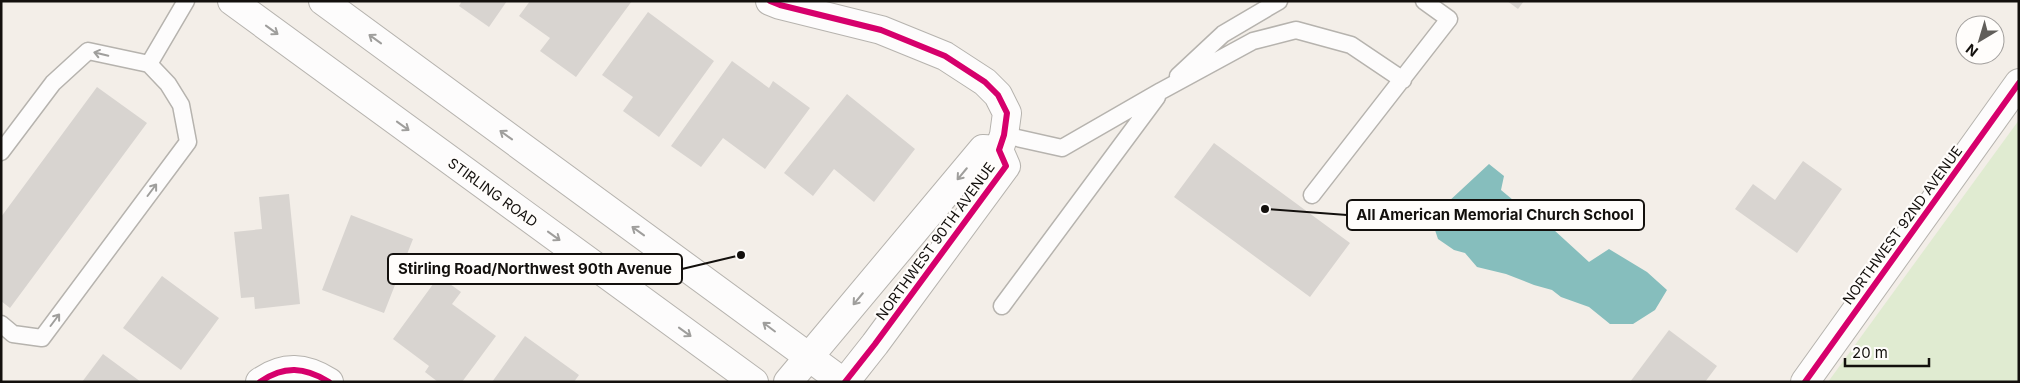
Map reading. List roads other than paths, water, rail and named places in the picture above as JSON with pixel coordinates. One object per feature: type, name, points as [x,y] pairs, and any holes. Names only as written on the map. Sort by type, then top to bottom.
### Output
[{"type":"street","name":"STIRLING ROAD","points":[[232,1],[754,382]]},
{"type":"street","points":[[323,1],[807,357],[844,382]]},
{"type":"street","name":"NORTHWEST 90TH AVENUE","points":[[770,1],[881,30],[945,56],[985,82],[998,95],[1007,113],[1001,142],[1006,166],[875,344],[844,382]]},
{"type":"street","name":"NORTHWEST 92ND AVENUE","points":[[1805,382],[2019,83]]},
{"type":"street","name":"NORTHWEST 90TH AVENUE","points":[[788,382],[983,149],[1001,142]]},
{"type":"street","points":[[260,382],[277,372],[289,368],[307,372],[329,382]]},
{"type":"lane","points":[[149,64],[186,1]]},
{"type":"lane","points":[[1002,306],[1161,91],[1223,34],[1278,1]]},
{"type":"lane","points":[[1312,195],[1449,20],[1424,1]]},
{"type":"lane","points":[[1001,142],[1062,148],[1253,41],[1296,30],[1351,45],[1403,80]]},
{"type":"lane","points":[[1,152],[53,83],[88,51],[149,64],[168,84],[181,105],[188,142],[42,338],[13,334],[1,324]]},
{"type":"water","points":[[1489,164],[1504,176],[1501,190],[1519,205],[1542,219],[1589,262],[1609,249],[1647,272],[1667,290],[1655,310],[1633,324],[1610,324],[1589,307],[1561,297],[1552,290],[1506,274],[1477,267],[1465,253],[1454,250],[1438,239],[1433,224],[1447,203]]},
{"type":"place","name":"All American Memorial Church School","points":[[1265,209]]},
{"type":"place","name":"Stirling Road/Northwest 90th Avenue","points":[[741,255]]}]
